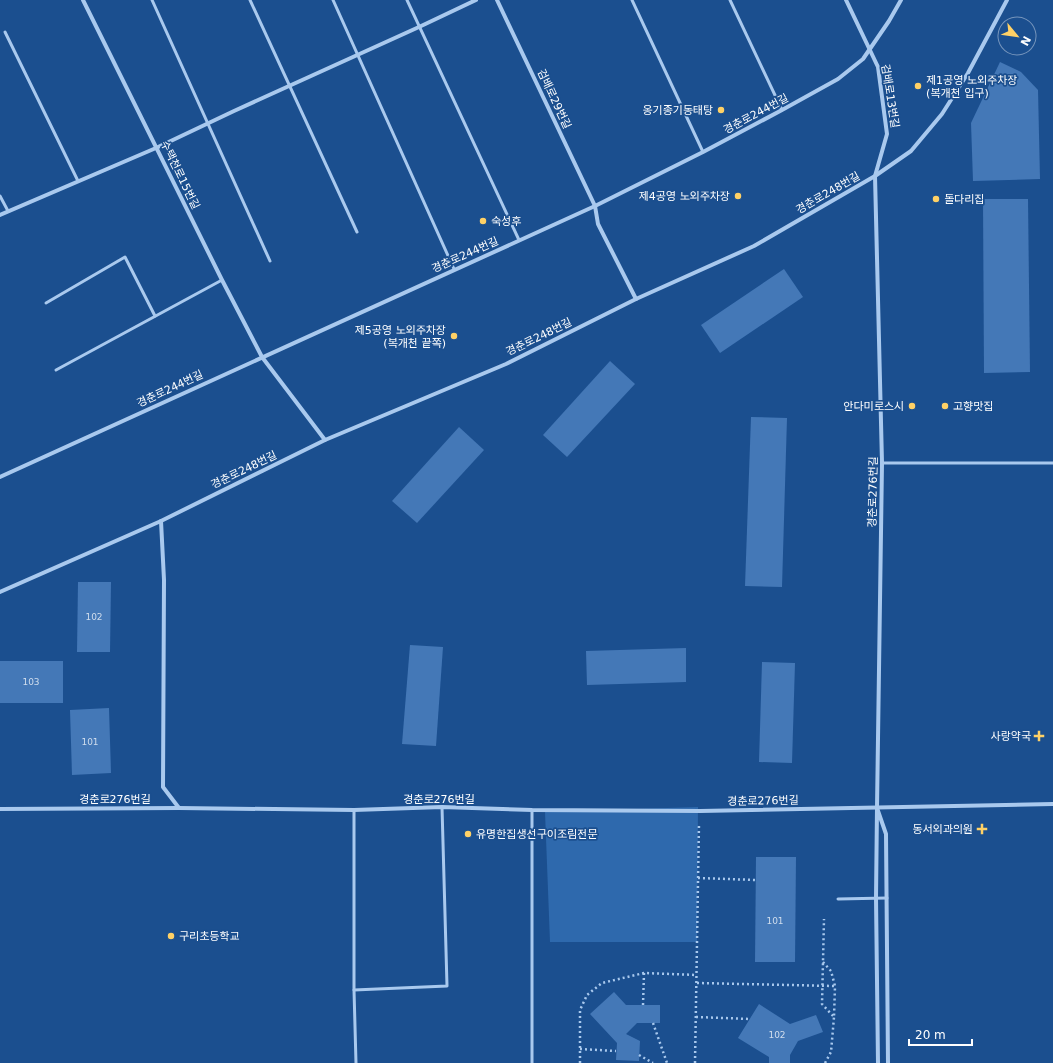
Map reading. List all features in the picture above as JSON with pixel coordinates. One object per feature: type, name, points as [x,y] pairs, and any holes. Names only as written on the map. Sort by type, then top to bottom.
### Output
[{"type":"street","name":"수택천로15번길","points":[[83,0],[222,280],[262,357],[325,440]]},
{"type":"street","points":[[0,215],[156,148],[476,0]]},
{"type":"street","name":"검배로29번길","points":[[497,0],[595,206],[598,224],[636,299]]},
{"type":"street","name":"검배로13번길","points":[[846,0],[878,67],[887,134],[876,176]]},
{"type":"street","name":"경춘로244번길","points":[[0,477],[595,206],[703,152],[838,79],[862,59],[870,50],[901,0]]},
{"type":"street","name":"경춘로248번길","points":[[0,592],[161,521],[325,440],[506,364],[636,299],[754,246],[876,176],[911,151],[942,114],[968,73],[1006,0]]},
{"type":"street","name":"경춘로276번길","points":[[876,176],[882,463],[876,898],[878,1063]]},
{"type":"street","points":[[161,521],[164,580],[163,787],[179,808]]},
{"type":"street","name":"경춘로276번길","points":[[0,809],[179,808],[354,810],[442,807],[532,810],[700,811],[1053,804]]},
{"type":"street","name":"경춘로276번길","points":[[877,808],[886,834],[888,1063]]},
{"type":"lane","points":[[152,0],[270,261]]},
{"type":"lane","points":[[250,0],[356,232]]},
{"type":"lane","points":[[333,0],[454,269]]},
{"type":"lane","points":[[407,0],[519,240]]},
{"type":"lane","points":[[632,0],[703,152]]},
{"type":"lane","points":[[730,0],[782,110]]},
{"type":"lane","points":[[5,32],[78,181]]},
{"type":"lane","points":[[0,196],[8,211]]},
{"type":"lane","points":[[46,303],[125,257],[155,316]]},
{"type":"lane","points":[[56,370],[222,280]]},
{"type":"lane","points":[[882,463],[1053,463]]},
{"type":"lane","points":[[354,990],[447,986],[442,807]]},
{"type":"lane","points":[[354,810],[354,990],[356,1063]]},
{"type":"lane","points":[[532,810],[532,1063]]},
{"type":"lane","points":[[838,899],[887,898]]},
{"type":"path","points":[[695,1063],[700,811]]},
{"type":"path","points":[[698,878],[756,880]]},
{"type":"path","points":[[824,919],[822,1004],[834,1017]]},
{"type":"path","points":[[823,962],[831,972],[834,986],[834,1017],[831,1052],[825,1063]]},
{"type":"path","points":[[580,1063],[580,1010],[587,995],[602,983],[644,973],[697,975]]},
{"type":"path","points":[[643,1005],[644,973]]},
{"type":"path","points":[[697,984],[834,986]]},
{"type":"path","points":[[696,1017],[750,1018]]},
{"type":"path","points":[[653,1023],[667,1063]]},
{"type":"path","points":[[580,1049],[616,1051]]},
{"type":"path","points":[[639,1054],[653,1063]]},
{"type":"shaded area","points":[[698,807],[697,942],[550,942],[545,812]]},
{"type":"building","points":[[1000,62],[1021,72],[1038,90],[1040,179],[973,181],[971,123]]},
{"type":"building","points":[[983,199],[1028,199],[1030,372],[984,373]]},
{"type":"building","points":[[784,269],[803,297],[720,353],[701,325]]},
{"type":"building","points":[[610,361],[635,384],[567,457],[543,435]]},
{"type":"building","points":[[751,417],[787,418],[782,587],[745,586]]},
{"type":"building","points":[[459,427],[484,450],[417,523],[392,501]]},
{"type":"building","points":[[78,582],[111,582],[110,652],[77,652]]},
{"type":"building","points":[[410,645],[443,647],[436,746],[402,744]]},
{"type":"building","points":[[686,648],[686,682],[587,685],[586,651]]},
{"type":"building","points":[[0,661],[63,661],[63,703],[0,703]]},
{"type":"building","points":[[762,662],[795,663],[792,763],[759,762]]},
{"type":"building","points":[[109,708],[111,773],[72,775],[70,710]]},
{"type":"building","points":[[756,857],[796,857],[795,962],[755,962]]},
{"type":"building","points":[[614,992],[626,1005],[660,1005],[660,1023],[637,1023],[626,1034],[640,1041],[639,1061],[616,1060],[617,1043],[590,1014]]},
{"type":"building","points":[[759,1004],[790,1024],[816,1015],[823,1032],[798,1041],[790,1055],[790,1063],[769,1063],[769,1057],[738,1038]]},
{"type":"place","name":"제1공영 노외주차장 (복개천 입구)","points":[[918,86]]},
{"type":"place","name":"옹기종기동태탕","points":[[721,110]]},
{"type":"place","name":"제4공영 노외주차장","points":[[738,196]]},
{"type":"place","name":"돌다리집","points":[[936,199]]},
{"type":"place","name":"숙성후","points":[[483,221]]},
{"type":"place","name":"제5공영 노외주차장 (복개천 끝쪽)","points":[[454,336]]},
{"type":"place","name":"안다미로스시","points":[[912,406]]},
{"type":"place","name":"고향맛집","points":[[945,406]]},
{"type":"place","name":"사랑약국","points":[[1039,736]]},
{"type":"place","name":"동서외과의원","points":[[982,829]]},
{"type":"place","name":"유명한집생선구이조림전문","points":[[468,834]]},
{"type":"place","name":"구리초등학교","points":[[171,936]]}]
